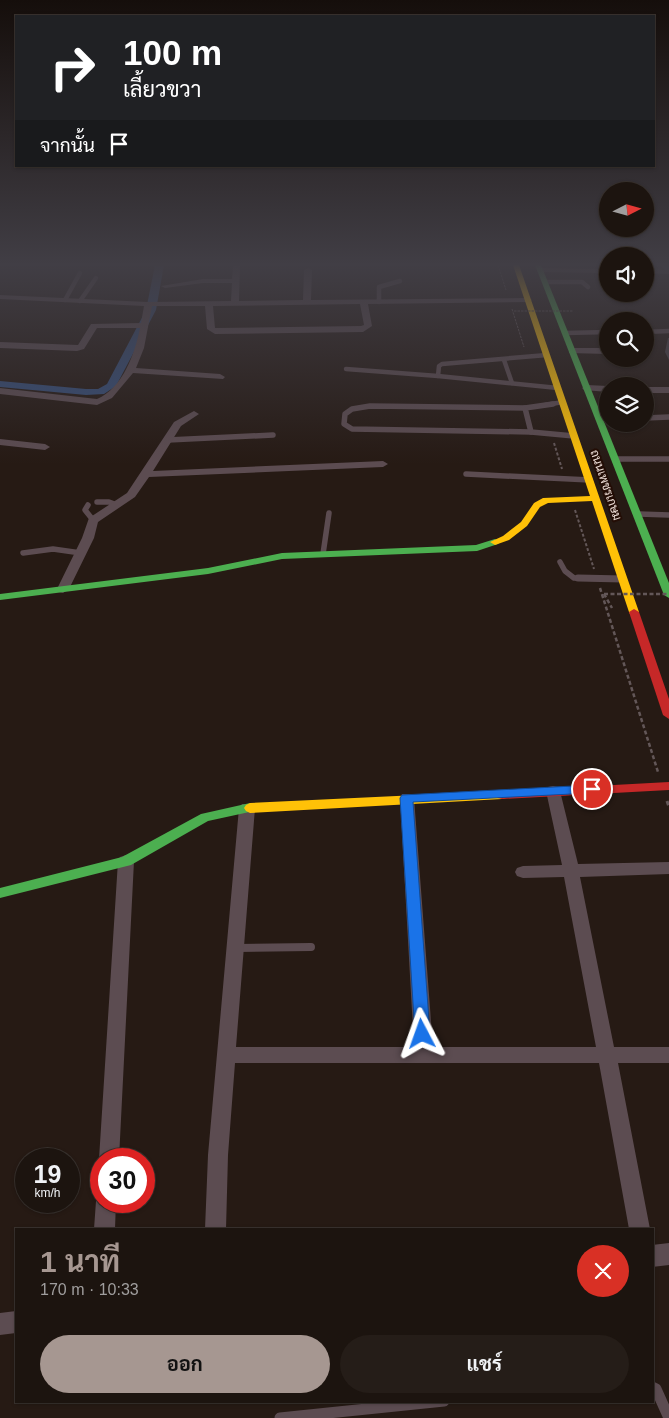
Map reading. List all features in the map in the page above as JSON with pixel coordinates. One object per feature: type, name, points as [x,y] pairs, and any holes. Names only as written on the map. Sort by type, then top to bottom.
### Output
[{"type":"main road","name":"ถนนเพชรเกษม","points":[[539,331],[669,714]]},
{"type":"main road","name":"ถนนเพชรเกษม","points":[[565,332],[587,388],[599,411]]},
{"type":"main road","name":"ถนนเพชรเกษม","points":[[608,432],[616,459],[669,594]]},
{"type":"main road","points":[[0,597],[208,571],[282,556],[477,548],[506,538],[524,524],[537,505],[546,500],[596,498]]},
{"type":"main road","points":[[0,893],[126,861],[205,818],[247,808],[407,798],[666,786]]},
{"type":"street","points":[[0,345],[77,348],[80,347],[91,331]]},
{"type":"street","points":[[0,391],[102,401],[112,394],[131,370],[140,354],[143,331]]},
{"type":"street","points":[[572,351],[599,351]]},
{"type":"street","points":[[131,370],[220,377]]},
{"type":"street","points":[[587,388],[599,389]]},
{"type":"street","points":[[654,390],[669,390]]},
{"type":"street","points":[[63,589],[88,538],[92,520],[131,495],[181,420],[194,414]]},
{"type":"street","points":[[0,442],[45,447]]},
{"type":"street","points":[[146,474],[383,464]]},
{"type":"street","points":[[553,791],[571,870],[605,1055],[640,1228]]},
{"type":"street","points":[[407,798],[424,1053]]},
{"type":"street","points":[[215,1228],[218,1155],[247,808]]},
{"type":"street","points":[[110,1148],[126,861]]},
{"type":"street","points":[[523,872],[669,868]]},
{"type":"street","points":[[227,1054],[669,1055]]},
{"type":"street","points":[[104,1228],[105,1213]]},
{"type":"street","points":[[654,1256],[669,1254]]},
{"type":"street","points":[[0,1324],[15,1322]]},
{"type":"lane","points":[[565,332],[599,332]]},
{"type":"lane","points":[[438,376],[439,366],[442,364],[547,355]]},
{"type":"lane","points":[[504,360],[512,383]]},
{"type":"lane","points":[[346,369],[558,388]]},
{"type":"lane","points":[[563,402],[525,408],[370,406],[352,409],[345,414],[344,424],[352,429],[531,432],[574,436]]},
{"type":"lane","points":[[525,408],[531,432]]},
{"type":"lane","points":[[654,418],[669,417]]},
{"type":"lane","points":[[168,440],[273,435]]},
{"type":"lane","points":[[616,459],[669,459]]},
{"type":"lane","points":[[466,474],[590,480]]},
{"type":"lane","points":[[97,502],[109,502],[117,505]]},
{"type":"lane","points":[[88,505],[85,510],[92,520]]},
{"type":"lane","points":[[323,554],[329,513]]},
{"type":"lane","points":[[638,514],[669,515]]},
{"type":"lane","points":[[22,553],[53,549],[80,553]]},
{"type":"lane","points":[[560,562],[569,576],[623,579]]},
{"type":"lane","points":[[236,948],[311,947]]},
{"type":"lane","points":[[654,1388],[669,1418]]},
{"type":"lane","points":[[280,1418],[425,1403]]},
{"type":"path","points":[[519,331],[527,357]]},
{"type":"path","points":[[551,434],[566,479]]},
{"type":"path","points":[[572,498],[666,786],[669,807]]},
{"type":"path","points":[[612,608],[604,594],[669,594]]},
{"type":"waterway","points":[[0,384],[100,392],[111,386],[140,331]]},
{"type":"traffic: fast","points":[[564,331],[669,595]]},
{"type":"traffic: fast","points":[[0,597],[208,571],[282,556],[477,548],[495,542]]},
{"type":"traffic: fast","points":[[0,893],[126,861],[205,817],[250,808]]},
{"type":"traffic: slow","points":[[539,331],[634,612]]},
{"type":"traffic: slow","points":[[495,542],[506,538],[524,524],[537,505],[546,500],[596,498]]},
{"type":"traffic: slow","points":[[250,808],[502,795]]},
{"type":"traffic: jam","points":[[634,612],[669,715]]},
{"type":"traffic: jam","points":[[502,795],[669,786]]},
{"type":"route","points":[[422,1034],[407,798],[592,789]]}]
